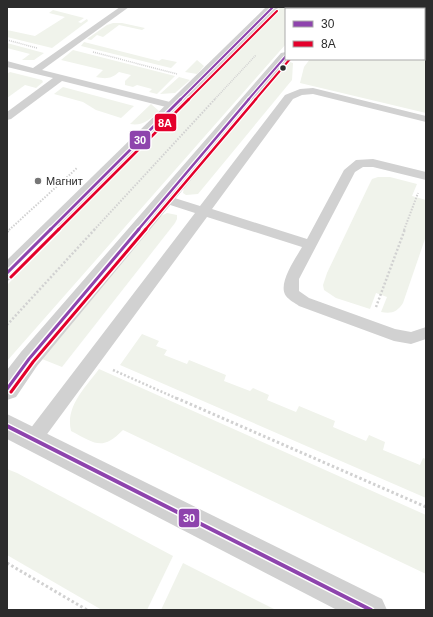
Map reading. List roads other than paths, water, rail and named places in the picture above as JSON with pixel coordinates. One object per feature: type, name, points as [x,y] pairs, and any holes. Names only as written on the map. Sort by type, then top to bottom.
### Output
[{"type":"street","points":[[7,273],[273,7]]},
{"type":"street","points":[[7,389],[28,359],[285,57]]},
{"type":"street","points":[[7,426],[370,610]]},
{"type":"lane","points":[[34,71],[125,7]]},
{"type":"lane","points":[[7,64],[174,106]]},
{"type":"lane","points":[[7,117],[60,78]]},
{"type":"lane","points":[[33,439],[289,97],[300,92],[313,91],[426,119]]},
{"type":"lane","points":[[425,176],[373,162],[360,163],[350,170],[292,279],[292,293],[304,302],[394,335],[411,338],[426,333]]},
{"type":"lane","points":[[165,199],[310,245]]},
{"type":"place","name":"Магнит","points":[[38,181]]}]
